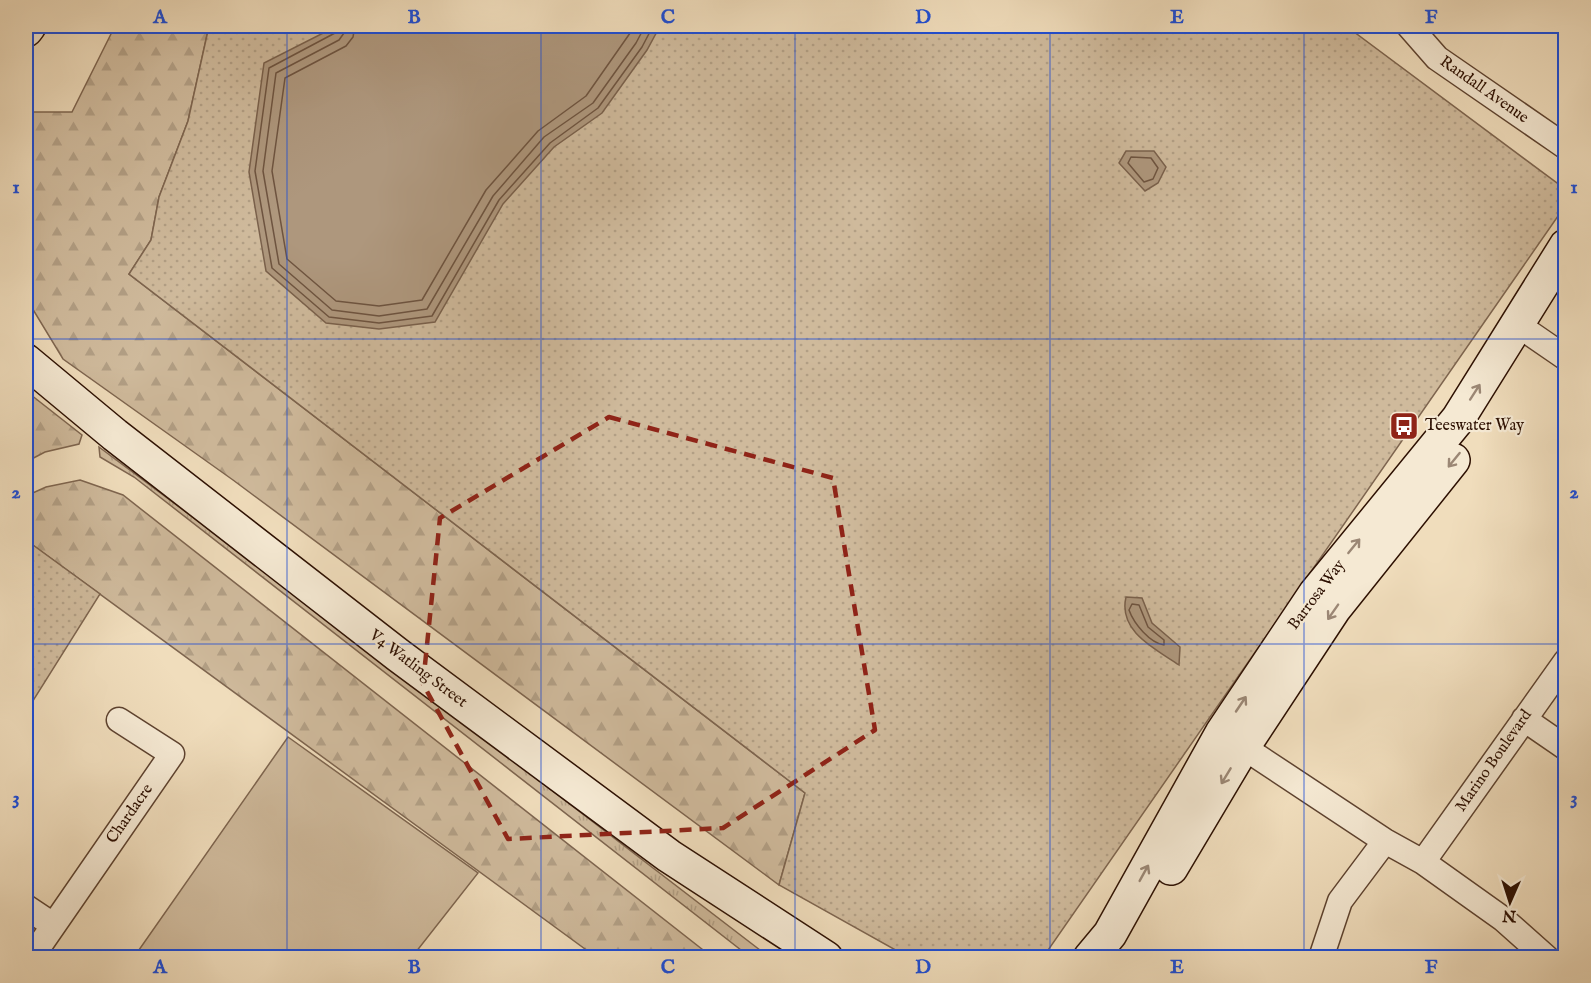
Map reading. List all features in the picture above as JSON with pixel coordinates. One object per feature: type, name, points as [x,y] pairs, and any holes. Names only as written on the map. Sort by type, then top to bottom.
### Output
[{"type":"street","points":[[26,30],[29,26]]},
{"type":"street","name":"Randall Avenue","points":[[1409,26],[1437,58],[1566,147]]},
{"type":"street","name":"Barrosa Way","points":[[1090,957],[1110,933],[1232,740],[1478,429],[1566,246]]},
{"type":"street","name":"Barrosa Way","points":[[1527,331],[1566,288]]},
{"type":"street","points":[[1527,331],[1566,358]]},
{"type":"street","name":"V4 Watling Street","points":[[26,362],[115,435],[398,655],[669,856],[826,957]]},
{"type":"street","name":"Marino Boulevard","points":[[1423,862],[1566,661]]},
{"type":"street","points":[[1524,719],[1566,748]]},
{"type":"street","name":"Chardacre","points":[[31,957],[177,747],[119,720]]},
{"type":"street","points":[[1232,740],[1385,841],[1423,862],[1503,919],[1547,957]]},
{"type":"street","name":"Barrosa Way","points":[[1116,957],[1232,740]]},
{"type":"street","points":[[1321,957],[1340,901],[1385,841]]},
{"type":"street","points":[[26,907],[53,926]]},
{"type":"highlighted area","points":[[609,417],[833,478],[875,730],[723,828],[508,839],[423,684],[440,518]]},
{"type":"green space","points":[[115,26],[209,26],[188,121],[159,197],[151,240],[129,274],[805,793],[779,885],[233,480],[63,359],[26,298],[26,112],[72,112]]},
{"type":"green space","points":[[209,26],[1346,26],[1565,189],[1565,206],[1044,956],[908,957],[779,885],[805,793],[129,274],[151,240],[159,197],[188,121]]},
{"type":"green space","points":[[26,391],[82,435],[79,444],[45,452],[26,462]]},
{"type":"green space","points":[[99,447],[317,610],[769,957],[750,957],[134,477],[100,457]]},
{"type":"green space","points":[[80,480],[123,495],[712,957],[596,957],[26,540],[26,496],[46,487]]},
{"type":"green space","points":[[26,540],[100,594],[26,712]]},
{"type":"green space","points":[[288,737],[478,873],[412,957],[134,957]]},
{"type":"water","points":[[337,26],[660,26],[647,50],[602,113],[554,147],[503,204],[435,322],[379,329],[326,323],[266,271],[249,172],[264,63]]},
{"type":"water","points":[[1126,151],[1154,151],[1166,167],[1158,183],[1145,191],[1119,163]]},
{"type":"water","points":[[1126,597],[1142,598],[1152,623],[1180,647],[1179,665],[1149,645],[1133,629],[1127,620]]},
{"type":"place","name":"Teeswater Way","points":[[1404,426]]}]
